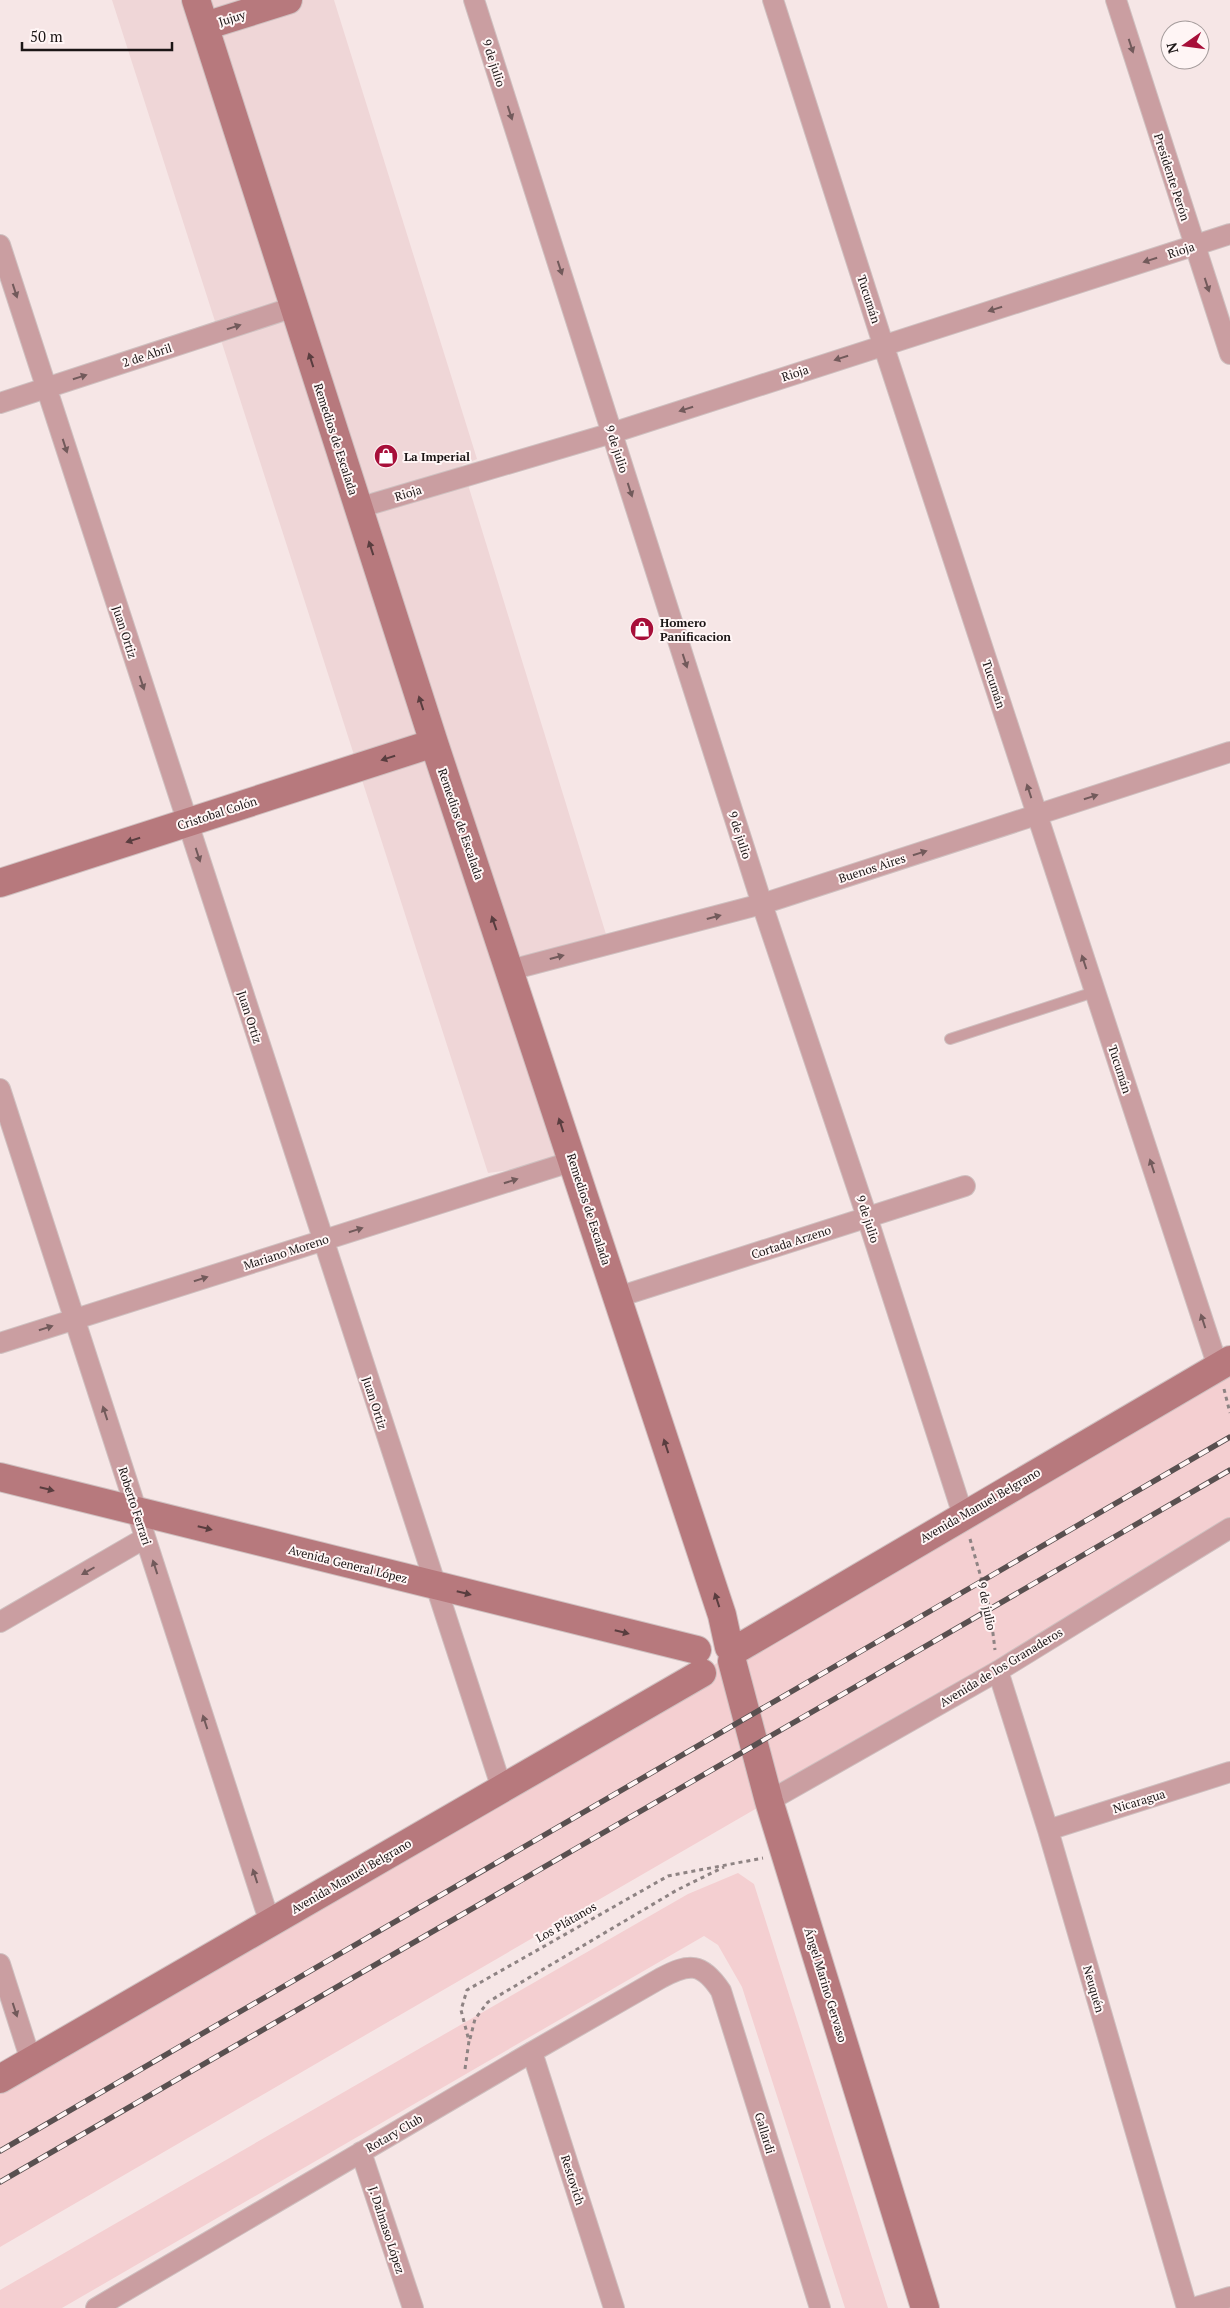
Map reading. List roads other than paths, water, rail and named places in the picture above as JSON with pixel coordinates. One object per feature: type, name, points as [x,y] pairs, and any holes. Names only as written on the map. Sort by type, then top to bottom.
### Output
[{"type":"main road","name":"Remedios de Escalada","points":[[196,0],[434,743],[722,1615],[731,1653]]},
{"type":"main road","name":"Jujuy","points":[[205,26],[288,0]]},
{"type":"main road","name":"Cristobal Colón","points":[[0,883],[434,743]]},
{"type":"main road","name":"Avenida Manuel Belgrano","points":[[0,2079],[502,1789],[700,1661],[708,1640],[716,1640],[731,1653],[963,1515],[1224,1364]]},
{"type":"main road","name":"Avenida General López","points":[[0,1477],[434,1586],[700,1661]]},
{"type":"main road","name":"Ángel Marino Gervaso","points":[[731,1653],[769,1801],[925,2308]]},
{"type":"street","name":"9 de julio","points":[[474,0],[762,904],[867,1217],[963,1515]]},
{"type":"street","name":"Tucumán","points":[[773,0],[1094,992],[1224,1364]]},
{"type":"street","name":"Presidente Perón","points":[[1116,0],[1230,354]]},
{"type":"street","name":"Rioja","points":[[358,508],[612,433],[883,344],[1230,234]]},
{"type":"street","name":"Juan Ortiz","points":[[0,245],[434,1586],[502,1789]]},
{"type":"street","name":"2 de Abril","points":[[0,402],[294,307]]},
{"type":"street","name":"Buenos Aires","points":[[510,970],[762,904],[1230,752]]},
{"type":"street","name":"Roberto Ferrari","points":[[0,1089],[270,1923]]},
{"type":"street","name":"Mariano Moreno","points":[[0,1343],[573,1161]]},
{"type":"street","name":"Cortada Arzeno","points":[[618,1298],[965,1186]]},
{"type":"street","name":"Avenida de los Granaderos","points":[[769,1801],[998,1671],[1230,1528]]},
{"type":"street","points":[[0,1622],[145,1538]]},
{"type":"street","name":"Neuquén","points":[[998,1671],[1048,1830],[1187,2308]]},
{"type":"street","name":"Nicaragua","points":[[1048,1830],[1230,1772]]},
{"type":"street","points":[[0,1964],[31,2061]]},
{"type":"street","name":"Rotary Club","points":[[96,2308],[124,2300],[361,2152],[678,1969],[696,1967]]},
{"type":"street","name":"Gallardi","points":[[696,1967],[710,1975],[720,1990],[820,2308]]},
{"type":"street","name":"Restovich","points":[[532,2052],[614,2308]]},
{"type":"street","name":"J. Dalmaso López","points":[[361,2152],[413,2308]]},
{"type":"street","points":[[1193,2308],[1230,2297]]},
{"type":"lane","points":[[950,1039],[1094,992]]},
{"type":"railway","points":[[0,2151],[1230,1437]]},
{"type":"railway","points":[[0,2182],[1230,1470]]},
{"type":"place","name":"La Imperial","points":[[386,456]]},
{"type":"place","name":"Homero Panificacion","points":[[642,629]]}]
